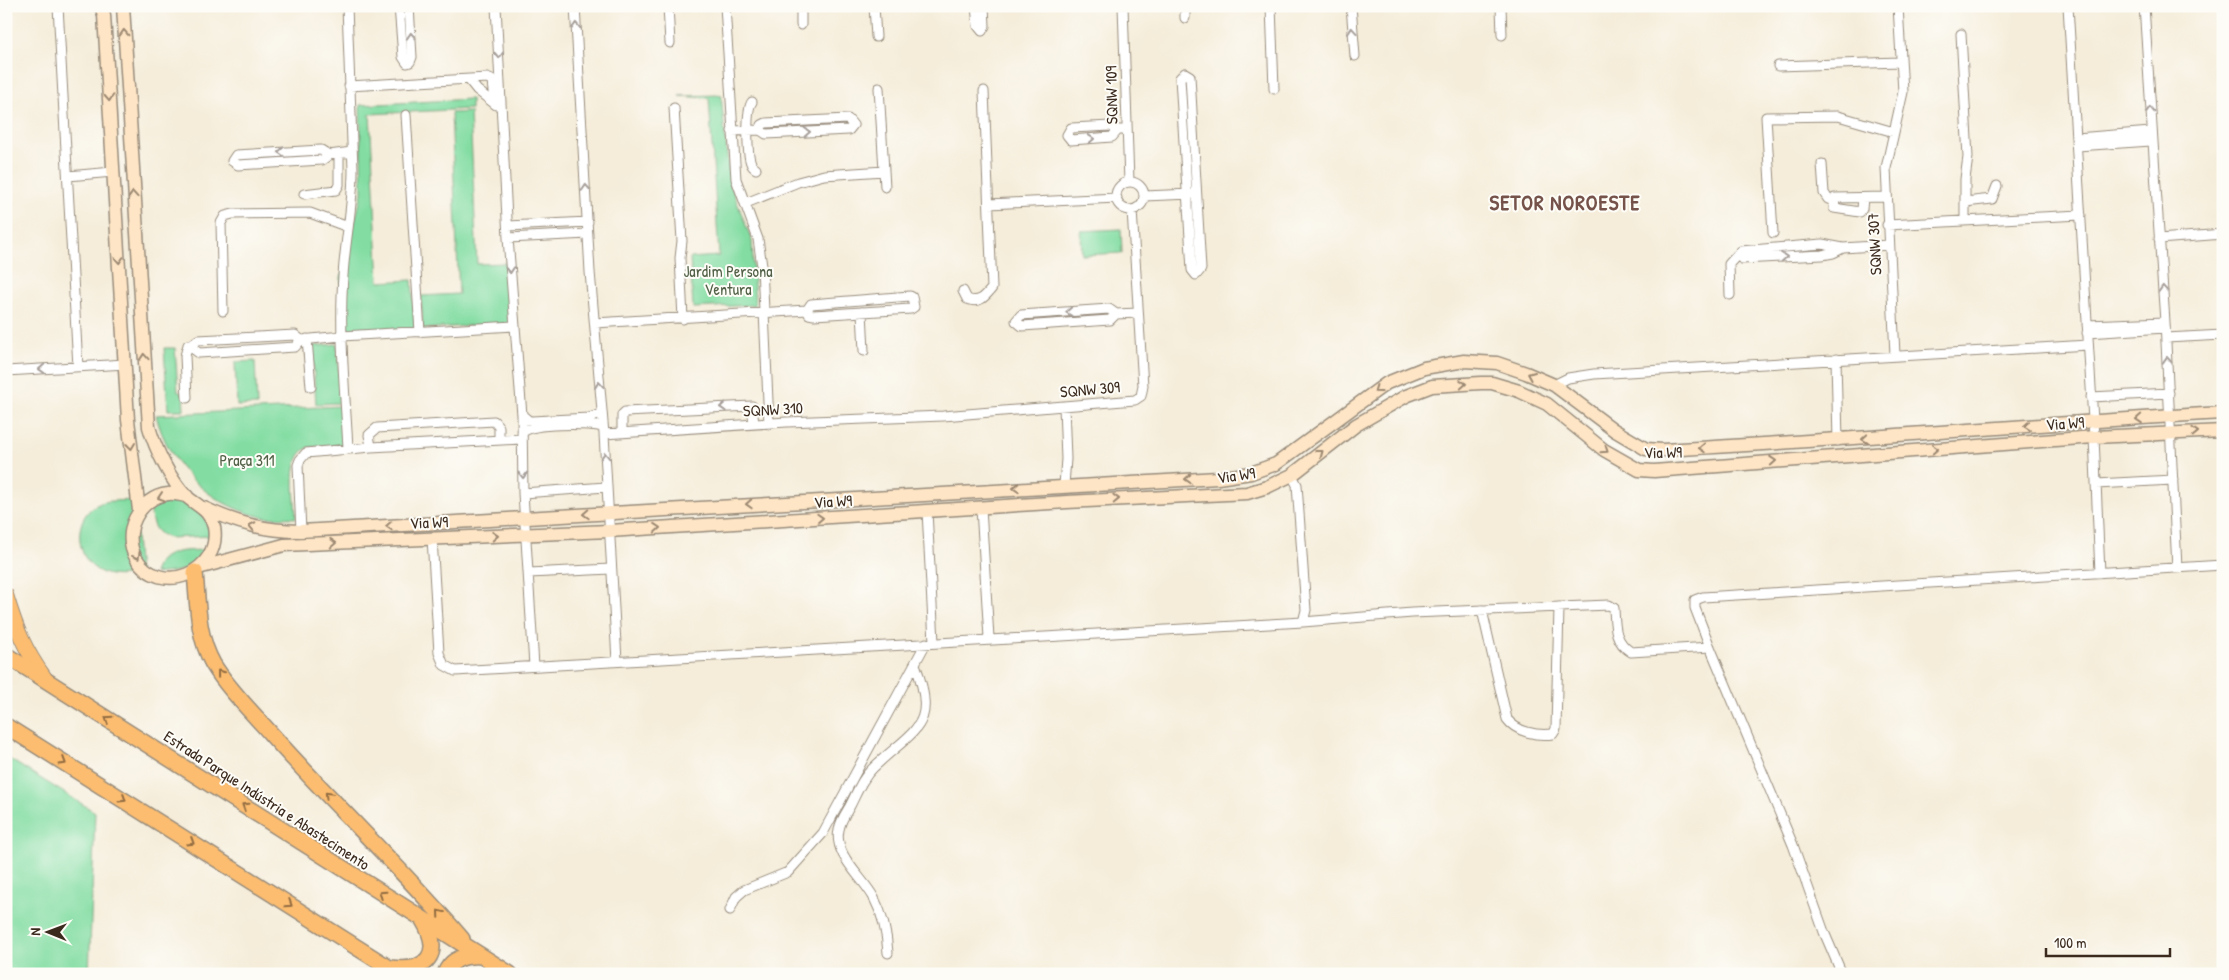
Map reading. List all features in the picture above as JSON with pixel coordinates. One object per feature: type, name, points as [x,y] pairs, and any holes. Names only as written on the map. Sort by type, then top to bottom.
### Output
[{"type":"highway","points":[[198,570],[200,634],[213,664],[236,694],[298,764],[428,899],[476,953],[452,962],[445,974]]},
{"type":"highway","name":"Estrada Parque Indústria e Abastecimento","points":[[6,655],[510,974]]},
{"type":"highway","points":[[6,726],[394,971],[407,971],[419,967],[428,958],[432,947],[432,935],[423,920]]},
{"type":"main road","points":[[6,595],[17,630],[28,654],[45,678]]},
{"type":"street","points":[[58,6],[78,367]]},
{"type":"street","points":[[101,6],[104,15],[128,420],[139,510]]},
{"type":"street","points":[[123,6],[148,427],[162,460],[187,496],[204,508],[210,516],[215,536],[211,554],[198,570],[179,578],[163,577],[148,570],[136,558],[131,542],[132,525],[139,510],[149,501],[161,496],[174,494],[187,496]]},
{"type":"street","points":[[347,6],[348,86],[353,192],[343,278],[342,336],[348,448]]},
{"type":"street","points":[[399,6],[402,57],[407,63],[410,62],[412,57],[410,6]]},
{"type":"street","points":[[496,6],[498,105],[522,415],[523,493],[534,666]]},
{"type":"street","points":[[574,6],[594,323],[604,430],[608,531],[617,661]]},
{"type":"street","points":[[668,6],[670,43]]},
{"type":"street","points":[[725,6],[736,179],[758,239],[762,266],[769,424]]},
{"type":"street","points":[[801,6],[801,25]]},
{"type":"street","points":[[874,6],[876,37]]},
{"type":"street","points":[[976,6],[978,26],[982,30],[986,26],[984,6]]},
{"type":"street","name":"SQNW 109","points":[[1123,6],[1122,130],[1129,182]]},
{"type":"street","points":[[1184,6],[1185,18]]},
{"type":"street","points":[[1270,6],[1274,89]]},
{"type":"street","points":[[1350,6],[1355,56]]},
{"type":"street","points":[[1501,6],[1502,35]]},
{"type":"street","points":[[2068,6],[2094,437],[2100,573]]},
{"type":"street","points":[[2144,6],[2169,393],[2177,568]]},
{"type":"street","name":"SQNW 307","points":[[1895,355],[1887,225],[1886,168],[1903,92],[1898,9]]},
{"type":"street","points":[[1961,34],[1968,157],[1965,179],[1965,220]]},
{"type":"street","points":[[1778,66],[1900,62]]},
{"type":"street","points":[[1192,195],[1190,76],[1185,74],[1180,78],[1192,195],[1201,269],[1196,275],[1192,270],[1192,195]]},
{"type":"street","points":[[348,86],[490,78],[498,105]]},
{"type":"street","points":[[469,80],[477,90],[498,105]]},
{"type":"street","points":[[879,88],[885,187]]},
{"type":"street","points":[[962,291],[967,299],[977,301],[985,298],[992,288],[984,91]]},
{"type":"street","points":[[752,102],[748,110],[750,162],[756,170]]},
{"type":"street","points":[[674,108],[682,241],[680,258],[683,318]]},
{"type":"street","points":[[406,115],[420,332]]},
{"type":"street","points":[[1773,234],[1766,117],[1838,116],[1894,132]]},
{"type":"street","points":[[732,132],[760,130],[766,134],[849,130],[853,125],[848,119],[766,123],[761,126],[760,130]]},
{"type":"street","points":[[1111,126],[1122,130],[1112,138],[1071,140],[1067,135],[1071,128],[1111,126]]},
{"type":"street","points":[[2077,142],[2151,137]]},
{"type":"street","points":[[328,154],[322,160],[238,166],[232,161],[236,155],[321,150],[328,154],[352,152]]},
{"type":"street","points":[[304,194],[336,190],[339,184],[339,154]]},
{"type":"street","points":[[1822,164],[1824,193],[1828,199],[1886,198]]},
{"type":"street","points":[[746,203],[791,185],[824,175],[884,171]]},
{"type":"street","points":[[68,176],[113,172]]},
{"type":"street","points":[[1129,182],[1140,186],[1144,196],[1142,204],[1132,210],[1122,207],[1116,198],[1118,190],[1129,182]]},
{"type":"street","points":[[1965,202],[1989,201],[1994,196],[1997,186]]},
{"type":"street","points":[[1144,196],[1192,195]]},
{"type":"street","points":[[988,204],[1116,198]]},
{"type":"street","points":[[1834,200],[1836,209],[1860,212],[1863,198]]},
{"type":"street","name":"SQNW 309","points":[[943,416],[1135,400],[1141,396],[1143,386],[1132,210]]},
{"type":"street","points":[[223,312],[221,223],[225,216],[233,214],[310,213],[348,227]]},
{"type":"street","points":[[1887,225],[2081,215]]},
{"type":"street","points":[[508,226],[588,222]]},
{"type":"street","points":[[508,238],[588,234]]},
{"type":"street","points":[[2159,239],[2223,234]]},
{"type":"street","points":[[1730,295],[1729,264],[1741,251],[1822,244],[1843,248],[1889,245]]},
{"type":"street","points":[[594,323],[807,310],[812,304],[879,297],[912,297],[914,307],[911,309],[814,315],[809,314],[807,310]]},
{"type":"street","points":[[1116,314],[1110,320],[1102,321],[1022,326],[1016,321],[1021,315],[1047,313],[1109,309],[1116,314],[1138,313]]},
{"type":"street","points":[[862,312],[864,351]]},
{"type":"street","points":[[187,398],[186,348],[198,340],[294,335],[304,340],[514,326]]},
{"type":"street","points":[[2087,329],[2165,329],[2223,335]]},
{"type":"street","points":[[304,340],[311,387]]},
{"type":"street","points":[[1554,385],[1568,378],[1594,374],[2088,344]]},
{"type":"street","points":[[1836,359],[1838,441]]},
{"type":"street","name":"Via W9","points":[[204,508],[230,521],[254,527],[282,531],[301,531],[1064,485],[1218,478],[1251,473],[1276,464],[1387,383],[1424,368],[1464,362],[1497,363],[1526,372],[1554,385],[1614,430],[1646,449],[1663,450],[1838,441],[2051,423],[2223,414]]},
{"type":"street","points":[[6,371],[126,364],[134,372],[147,406]]},
{"type":"street","name":"Via W9","points":[[198,570],[284,545],[608,531],[1067,502],[1247,493],[1267,487],[1292,475],[1356,425],[1406,396],[1432,386],[1492,383],[1519,391],[1547,404],[1604,450],[1639,470],[1654,471],[2094,437],[2223,430]]},
{"type":"street","points":[[2091,397],[2169,393]]},
{"type":"street","points":[[622,432],[622,416],[625,412],[752,406],[754,424]]},
{"type":"street","points":[[1064,406],[1066,459],[1064,485],[1067,502]]},
{"type":"street","points":[[522,415],[525,419],[532,421],[589,418],[602,414]]},
{"type":"street","name":"SQNW 310","points":[[301,531],[298,465],[306,453],[348,448],[499,440],[522,436],[532,428],[590,424],[604,430],[622,432],[943,416]]},
{"type":"street","points":[[371,447],[369,436],[377,428],[494,421],[499,427],[499,440]]},
{"type":"street","points":[[1292,475],[1297,485],[1298,495],[1306,610],[1303,622]]},
{"type":"street","points":[[2096,484],[2173,480]]},
{"type":"street","points":[[523,493],[606,487]]},
{"type":"street","points":[[981,508],[990,638]]},
{"type":"street","points":[[730,910],[736,898],[744,890],[788,872],[823,833],[915,664],[930,643],[927,511]]},
{"type":"street","points":[[432,538],[439,653],[444,665],[454,671],[990,638],[1303,622],[1412,613],[1609,604],[1614,608],[1616,634],[1622,646],[1631,652],[1710,647]]},
{"type":"street","points":[[1842,974],[1824,932],[1794,845],[1710,647],[1695,608],[1695,600],[1703,597],[2223,565]]},
{"type":"street","points":[[529,573],[611,569]]},
{"type":"street","points":[[1482,610],[1507,719],[1518,730],[1553,734],[1556,729],[1559,607]]},
{"type":"street","points":[[888,953],[887,939],[875,900],[866,884],[840,849],[838,833],[864,779],[873,768],[909,738],[922,720],[925,697],[915,664]]},
{"type":"green space","name":"Jardim Persona Ventura","points":[[721,95],[730,184],[752,241],[755,305],[693,308],[690,258],[719,256],[709,98],[679,96]]},
{"type":"green space","points":[[471,99],[471,109],[370,114],[379,282],[412,280],[415,329],[343,332],[341,278],[362,193],[360,105]]},
{"type":"green space","points":[[470,112],[477,264],[506,263],[509,323],[423,329],[421,296],[459,294],[451,113]]},
{"type":"green space","points":[[1121,229],[1122,253],[1082,255],[1081,231]]},
{"type":"green space","points":[[337,344],[341,403],[316,404],[312,346]]},
{"type":"green space","points":[[164,348],[175,348],[178,392],[183,393],[184,410],[168,410]]},
{"type":"green space","points":[[255,361],[257,405],[237,406],[235,362]]},
{"type":"green space","name":"Praça 311","points":[[341,406],[344,446],[308,448],[301,453],[297,460],[294,479],[296,518],[258,516],[223,502],[207,492],[180,466],[162,433],[156,415]]},
{"type":"green space","points":[[184,498],[203,513],[211,536],[169,538],[158,532],[155,528],[151,518],[150,500]]},
{"type":"green space","points":[[133,500],[139,574],[115,576],[101,572],[85,558],[81,548],[81,527],[85,517],[91,509],[101,503]]},
{"type":"green space","points":[[208,550],[199,562],[192,566],[178,571],[154,574],[162,559],[168,555],[183,551]]},
{"type":"green space","points":[[6,757],[95,812],[89,974],[6,974]]},
{"type":"district","name":"SETOR NOROESTE","points":[[1565,202]]}]
